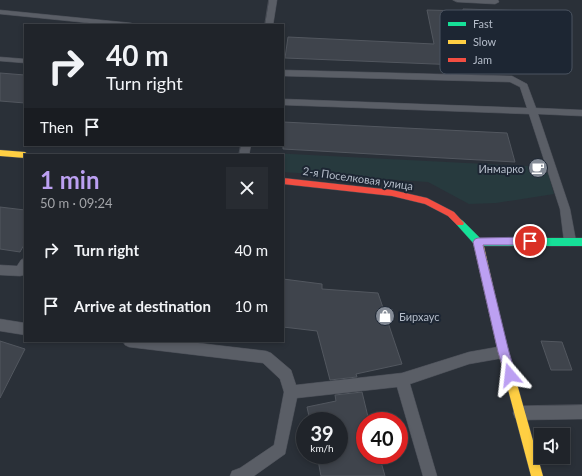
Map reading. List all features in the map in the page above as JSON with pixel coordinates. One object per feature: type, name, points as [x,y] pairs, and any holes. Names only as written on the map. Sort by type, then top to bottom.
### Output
[{"type":"street","points":[[0,153],[24,155]]},
{"type":"street","name":"2-я Поселковая улица","points":[[284,181],[392,192],[427,201],[451,214],[478,242]]},
{"type":"street","points":[[537,476],[503,352],[478,242],[582,242]]},
{"type":"lane","points":[[269,24],[273,0]]},
{"type":"lane","points":[[456,0],[495,2],[494,0]]},
{"type":"lane","points":[[0,12],[121,24]]},
{"type":"lane","points":[[0,59],[24,61]]},
{"type":"lane","points":[[284,72],[512,79],[524,86],[565,209],[570,241]]},
{"type":"lane","points":[[284,102],[582,113]]},
{"type":"lane","points":[[0,270],[20,271],[24,265]]},
{"type":"lane","points":[[0,325],[24,329]]},
{"type":"lane","points":[[138,342],[266,357],[286,375],[291,392],[280,449],[243,475],[237,476]]},
{"type":"lane","points":[[291,392],[402,380],[469,358],[503,352]]},
{"type":"lane","points":[[402,380],[430,476]]},
{"type":"lane","points":[[520,413],[582,412]]},
{"type":"green space","points":[[271,153],[527,166],[548,173],[554,194],[496,203],[469,204],[428,182],[284,172],[284,154]]},
{"type":"building","points":[[463,9],[497,10],[463,10]]},
{"type":"building","points":[[427,10],[440,10],[440,64],[285,58],[288,37],[434,44]]},
{"type":"building","points":[[0,73],[24,75],[24,103],[0,101]]},
{"type":"building","points":[[284,122],[507,133],[515,162],[283,149]]},
{"type":"building","points":[[0,207],[24,210],[24,245],[20,252],[0,249]]},
{"type":"building","points":[[284,279],[322,284],[322,289],[378,293],[402,364],[356,374],[357,377],[330,380],[317,331],[284,327]]},
{"type":"building","points":[[0,341],[25,349],[0,398]]},
{"type":"building","points":[[541,341],[562,342],[572,370],[551,370]]},
{"type":"building","points":[[362,392],[367,412],[356,412],[356,464],[382,464],[385,476],[321,476],[319,464],[348,464],[348,412],[308,412],[307,407],[336,401],[335,395]]},
{"type":"traffic: fast","points":[[460,223],[478,242],[582,242]]},
{"type":"traffic: slow","points":[[0,153],[24,155]]},
{"type":"traffic: slow","points":[[478,242],[503,352],[537,476]]},
{"type":"traffic: jam","points":[[284,181],[392,193],[427,201],[451,214],[460,223]]},
{"type":"place","name":"Инмарко","points":[[538,168]]},
{"type":"place","name":"Бирхаус","points":[[385,316]]},
{"type":"route","points":[[510,375],[503,352],[478,242],[530,241]]}]
